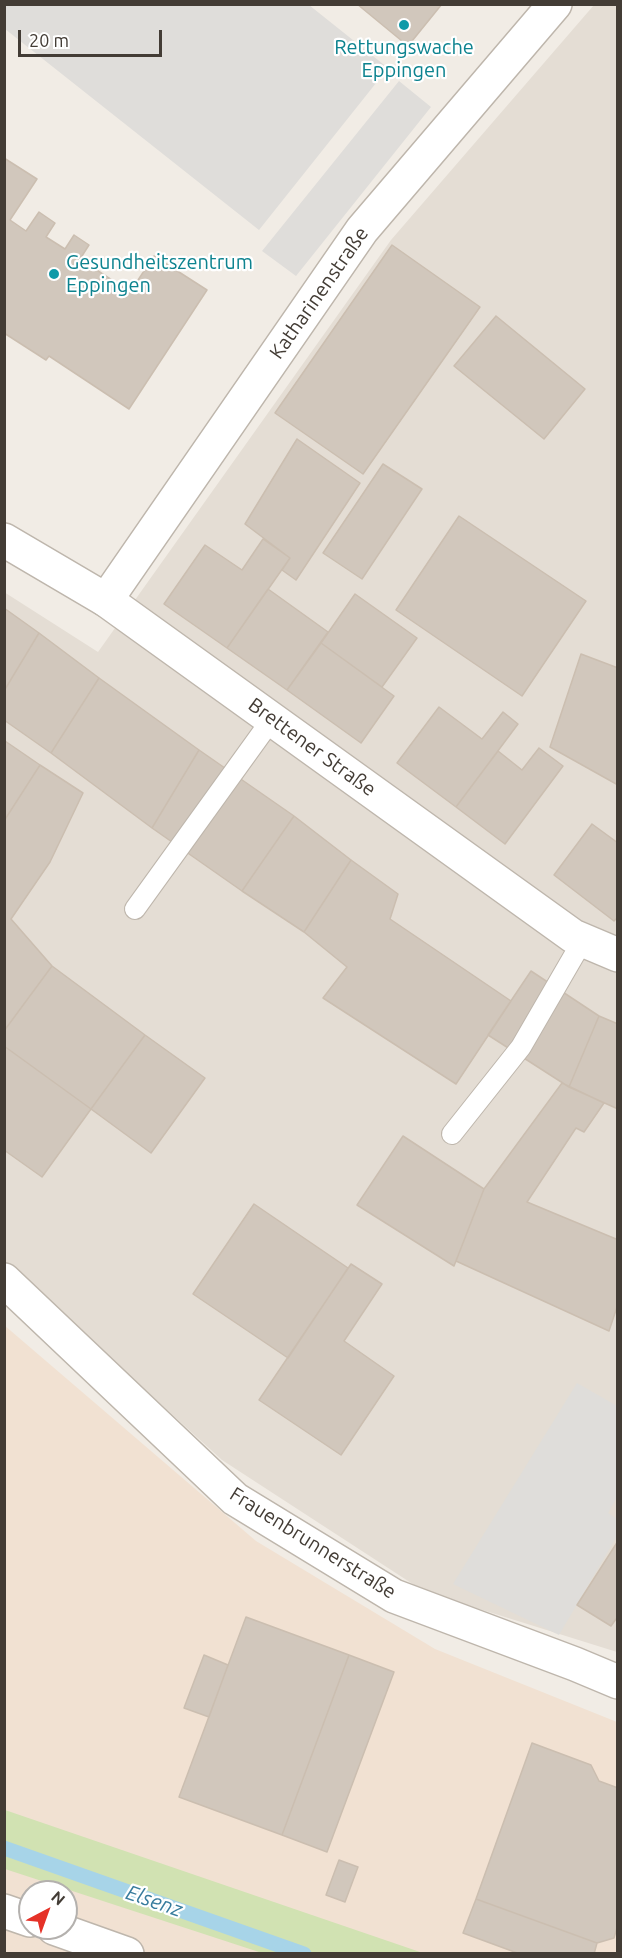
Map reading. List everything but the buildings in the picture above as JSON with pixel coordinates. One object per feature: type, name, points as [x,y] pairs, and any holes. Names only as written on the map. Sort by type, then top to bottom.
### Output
[{"type":"street","name":"Katharinenstraße","points":[[106,600],[362,230],[555,4]]},
{"type":"street","name":"Brettener Straße","points":[[4,540],[106,600],[573,936],[618,955]]},
{"type":"street","name":"Frauenbrunnerstraße","points":[[4,1280],[235,1498],[394,1596],[618,1682]]},
{"type":"street","points":[[78,1937],[121,1953]]},
{"type":"lane","points":[[135,909],[272,718]]},
{"type":"lane","points":[[452,1134],[521,1047],[583,940]]},
{"type":"shaded area","points":[[4,5],[309,5],[388,68],[259,230],[5,29]]},
{"type":"shaded area","points":[[594,5],[617,5],[617,1652],[425,1592],[222,1460],[5,1262],[4,592],[98,652],[391,240]]},
{"type":"shaded area","points":[[399,81],[431,107],[296,276],[262,251]]},
{"type":"shaded area","points":[[4,1325],[256,1541],[435,1649],[617,1722],[617,1953],[5,1953]]},
{"type":"shaded area","points":[[577,1383],[617,1406],[617,1497],[608,1513],[617,1519],[617,1536],[559,1635],[453,1584]]},
{"type":"green space","points":[[5,1810],[423,1953],[262,1953],[78,1893],[78,1880],[39,1880],[5,1869]]},
{"type":"waterway","name":"Elsenz","points":[[4,1848],[304,1954]]},
{"type":"place","name":"Rettungswache Eppingen","points":[[404,25]]},
{"type":"place","name":"Gesundheitszentrum Eppingen","points":[[54,274]]}]
